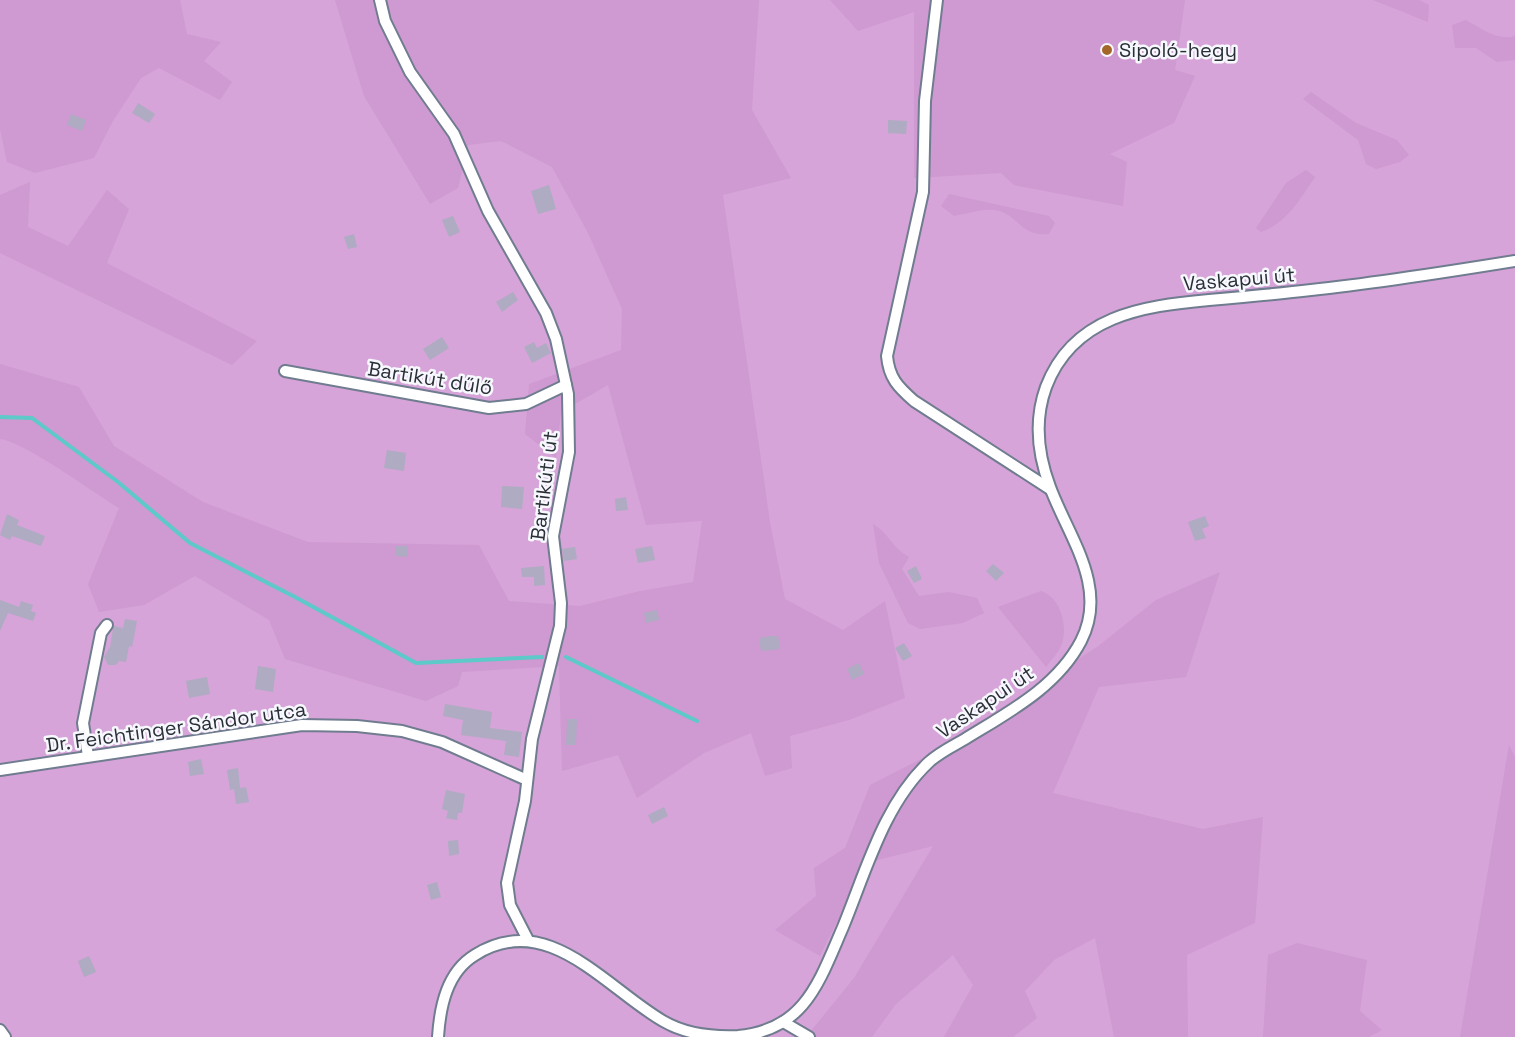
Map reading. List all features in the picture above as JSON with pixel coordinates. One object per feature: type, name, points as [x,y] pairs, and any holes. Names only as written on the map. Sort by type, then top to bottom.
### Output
[{"type":"street","name":"Bartikúti út","points":[[380,0],[385,21],[410,72],[454,134],[489,211],[546,313],[556,339],[566,385],[570,423],[569,452],[553,536],[561,616],[532,739],[527,780],[507,883],[510,905],[528,940]]},
{"type":"street","points":[[937,0],[925,101],[923,192],[887,356],[888,372],[896,385],[914,401],[1050,489]]},
{"type":"street","name":"Vaskapui út","points":[[438,1037],[446,994],[461,965],[477,953],[501,944],[528,940],[567,953],[664,1022],[682,1030],[728,1037],[753,1035],[785,1023],[799,1011],[823,974],[897,799],[934,758],[1041,690],[1065,666],[1088,627],[1091,603],[1085,564],[1050,489],[1038,435],[1041,400],[1053,368],[1092,329],[1116,316],[1163,304],[1317,290],[1515,261]]},
{"type":"street","name":"Bartikút dűlő","points":[[285,371],[489,408],[526,404],[566,385]]},
{"type":"street","points":[[88,756],[83,723],[101,633],[107,625]]},
{"type":"street","name":"Dr. Feichtinger Sándor utca","points":[[0,771],[302,725],[357,726],[402,731],[441,742],[527,780]]},
{"type":"street","points":[[785,1023],[809,1037]]},
{"type":"street","points":[[0,1030],[5,1037]]},
{"type":"shaded area","points":[[0,0],[1515,0],[1515,1037],[0,1037]]},
{"type":"shaded area","points":[[0,0],[180,0],[187,34],[221,42],[204,61],[232,82],[220,100],[159,68],[141,78],[113,121],[94,158],[35,173],[7,162],[0,129]]},
{"type":"shaded area","points":[[335,0],[759,0],[752,110],[791,178],[723,195],[770,522],[785,599],[843,630],[885,601],[905,698],[849,720],[790,736],[792,768],[765,776],[751,733],[704,753],[637,798],[618,755],[562,771],[559,666],[462,672],[458,686],[426,701],[285,659],[269,620],[195,576],[144,605],[99,612],[88,584],[119,508],[42,458],[11,442],[0,439],[0,364],[79,387],[114,446],[203,502],[308,542],[479,545],[509,601],[580,606],[640,591],[693,582],[702,521],[646,525],[608,385],[561,412],[556,458],[525,434],[529,384],[621,350],[622,309],[588,233],[552,167],[501,141],[468,145],[458,188],[430,204],[364,96]]},
{"type":"shaded area","points":[[830,0],[1185,0],[1175,70],[1195,76],[1174,123],[1110,154],[1127,162],[1123,206],[1014,185],[1001,173],[914,178],[914,12],[858,31]]},
{"type":"shaded area","points":[[1373,0],[1419,0],[1429,5],[1428,22]]},
{"type":"shaded area","points":[[1466,20],[1496,36],[1515,36],[1515,60],[1497,62],[1476,48],[1455,48],[1452,25]]},
{"type":"shaded area","points":[[1311,92],[1356,123],[1397,140],[1409,155],[1400,162],[1376,169],[1366,164],[1358,140],[1303,99]]},
{"type":"shaded area","points":[[1306,170],[1315,177],[1298,202],[1278,223],[1261,232],[1256,228],[1286,183]]},
{"type":"shaded area","points":[[30,182],[28,227],[68,246],[107,190],[129,209],[107,263],[257,341],[232,365],[0,253],[0,195]]},
{"type":"shaded area","points":[[949,194],[1049,216],[1055,223],[1049,234],[1039,234],[1031,232],[1008,215],[993,210],[954,216],[941,206]]},
{"type":"shaded area","points":[[873,524],[909,557],[902,569],[919,596],[949,592],[977,598],[984,613],[963,623],[920,629],[908,623],[879,563]]},
{"type":"shaded area","points":[[1220,572],[1186,677],[1099,687],[1053,793],[1203,829],[1263,817],[1255,923],[1187,955],[1188,1037],[1114,1037],[1095,938],[1054,960],[1025,991],[1037,1018],[1013,1037],[944,1037],[973,985],[953,955],[896,1004],[872,1037],[806,1037],[854,978],[933,846],[866,863],[820,956],[775,930],[816,896],[814,868],[845,848],[870,785],[921,759],[1097,647],[1156,600]]},
{"type":"shaded area","points":[[1041,591],[1048,594],[1058,605],[1064,628],[1061,646],[1046,667],[998,607]]},
{"type":"shaded area","points":[[1509,745],[1515,757],[1515,1037],[1460,1037]]},
{"type":"shaded area","points":[[1297,943],[1367,960],[1360,1011],[1382,1030],[1369,1037],[1263,1037],[1268,955]]},
{"type":"building","points":[[138,103],[155,114],[149,123],[132,113]]},
{"type":"building","points":[[71,114],[86,120],[82,131],[67,125]]},
{"type":"building","points":[[888,120],[907,121],[906,134],[888,133]]},
{"type":"building","points":[[549,185],[556,209],[538,214],[531,191]]},
{"type":"building","points":[[453,216],[460,232],[449,237],[442,220]]},
{"type":"building","points":[[354,234],[357,247],[348,249],[344,237]]},
{"type":"building","points":[[513,292],[518,300],[502,312],[496,302]]},
{"type":"building","points":[[442,337],[449,348],[430,360],[423,349]]},
{"type":"building","points":[[534,342],[537,348],[546,343],[551,353],[532,363],[524,347]]},
{"type":"building","points":[[387,450],[406,453],[404,471],[384,468]]},
{"type":"building","points":[[502,486],[524,487],[522,509],[501,507]]},
{"type":"building","points":[[626,497],[628,510],[616,511],[615,499]]},
{"type":"building","points":[[7,514],[19,520],[17,525],[45,536],[41,546],[12,536],[10,540],[0,535]]},
{"type":"building","points":[[1205,516],[1209,526],[1202,529],[1206,538],[1195,541],[1188,522]]},
{"type":"building","points":[[395,546],[408,546],[408,557],[395,556]]},
{"type":"building","points":[[652,546],[655,560],[638,563],[635,549]]},
{"type":"building","points":[[575,547],[577,559],[564,561],[562,549]]},
{"type":"building","points":[[993,564],[1004,573],[996,581],[986,571]]},
{"type":"building","points":[[544,566],[545,585],[534,586],[534,577],[522,577],[521,568]]},
{"type":"building","points":[[916,566],[922,579],[914,583],[907,571]]},
{"type":"building","points":[[0,600],[19,607],[21,601],[33,605],[31,611],[36,613],[33,621],[8,613],[0,631]]},
{"type":"building","points":[[657,610],[659,620],[646,623],[644,613]]},
{"type":"building","points":[[125,619],[137,621],[132,647],[129,646],[126,662],[119,661],[116,665],[108,665],[104,657],[110,647],[114,626],[123,628]]},
{"type":"building","points":[[778,636],[780,649],[761,651],[759,638]]},
{"type":"building","points":[[904,643],[912,656],[903,661],[895,648]]},
{"type":"building","points":[[859,663],[864,674],[852,680],[847,669]]},
{"type":"building","points":[[258,666],[276,669],[273,692],[255,689]]},
{"type":"building","points":[[207,677],[210,694],[189,698],[186,681]]},
{"type":"building","points":[[445,704],[492,712],[490,728],[522,732],[519,757],[504,755],[506,741],[461,735],[463,720],[443,716]]},
{"type":"building","points":[[567,719],[577,719],[576,745],[566,745]]},
{"type":"building","points":[[201,759],[204,774],[190,776],[188,762]]},
{"type":"building","points":[[238,768],[240,788],[246,787],[249,802],[236,804],[234,789],[230,790],[227,770]]},
{"type":"building","points":[[446,790],[465,794],[462,813],[458,813],[457,820],[446,818],[448,811],[442,809]]},
{"type":"building","points":[[664,807],[668,816],[652,824],[648,815]]},
{"type":"building","points":[[458,840],[459,854],[449,856],[448,841]]},
{"type":"building","points":[[437,882],[441,897],[431,900],[427,885]]},
{"type":"building","points":[[89,956],[96,972],[84,977],[78,961]]},
{"type":"waterway","points":[[0,417],[32,418],[118,482],[190,543],[416,663],[542,657]]},
{"type":"waterway","points":[[566,657],[697,721]]},
{"type":"place","name":"Sípoló-hegy","points":[[1107,50]]}]
